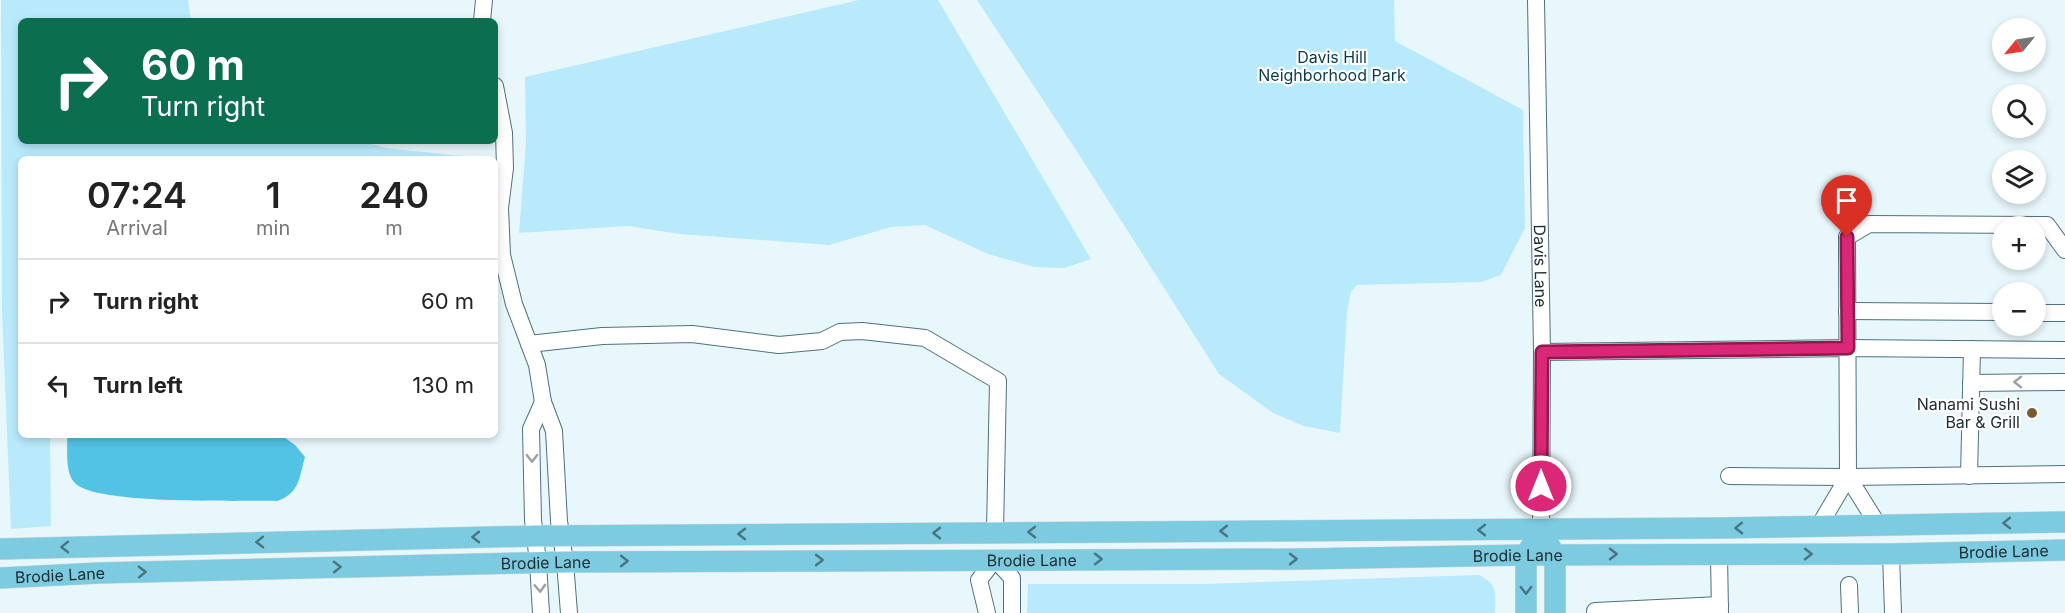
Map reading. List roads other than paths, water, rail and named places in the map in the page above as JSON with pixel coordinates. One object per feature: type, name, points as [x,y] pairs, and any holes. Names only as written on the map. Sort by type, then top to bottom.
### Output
[{"type":"main road","name":"Brodie Lane","points":[[0,549],[535,536],[1541,530],[2065,522]]},
{"type":"main road","points":[[1526,613],[1526,555],[1541,530]]},
{"type":"main road","name":"Davis Lane","points":[[1541,530],[1555,555],[1555,613]]},
{"type":"main road","points":[[995,559],[996,532]]},
{"type":"main road","name":"Brodie Lane","points":[[0,578],[538,562],[1301,559],[1526,555],[1891,554],[2065,550]]},
{"type":"street","points":[[482,18],[484,0]]},
{"type":"street","name":"Davis Lane","points":[[1536,0],[1542,352],[1541,530]]},
{"type":"street","points":[[498,102],[504,133],[504,168],[500,208],[502,255],[514,304],[537,364],[543,402],[554,431],[559,521],[569,613]]},
{"type":"street","points":[[1819,526],[1848,477],[1847,237],[1869,224],[2047,225],[2065,250]]},
{"type":"street","points":[[1848,311],[1992,312]]},
{"type":"street","points":[[2046,313],[2065,313]]},
{"type":"street","points":[[529,344],[602,336],[692,334],[779,345],[822,341],[840,332],[862,331],[925,338],[998,381],[996,532]]},
{"type":"street","points":[[1542,352],[1848,348],[2065,350]]},
{"type":"street","points":[[1970,476],[1972,349]]},
{"type":"street","points":[[1971,383],[2065,382]]},
{"type":"street","points":[[541,613],[535,536],[531,429],[543,402]]},
{"type":"street","points":[[1729,476],[2065,474]]},
{"type":"street","points":[[1848,477],[1878,525]]},
{"type":"street","points":[[1595,613],[1595,611],[1720,609],[1719,554]]},
{"type":"street","points":[[1891,554],[1893,613]]},
{"type":"street","points":[[987,613],[979,580],[995,559],[1012,578],[1012,613]]},
{"type":"street","points":[[1849,585],[1850,613]]},
{"type":"water","points":[[67,438],[285,438],[305,457],[300,478],[285,498],[277,501],[203,501],[140,498],[90,491],[72,480],[67,454]]},
{"type":"place","name":"Nanami Sushi Bar & Grill","points":[[2032,413]]},
{"type":"park label","name":"Davis Hill Neighborhood Park","points":[[1332,66]]}]
